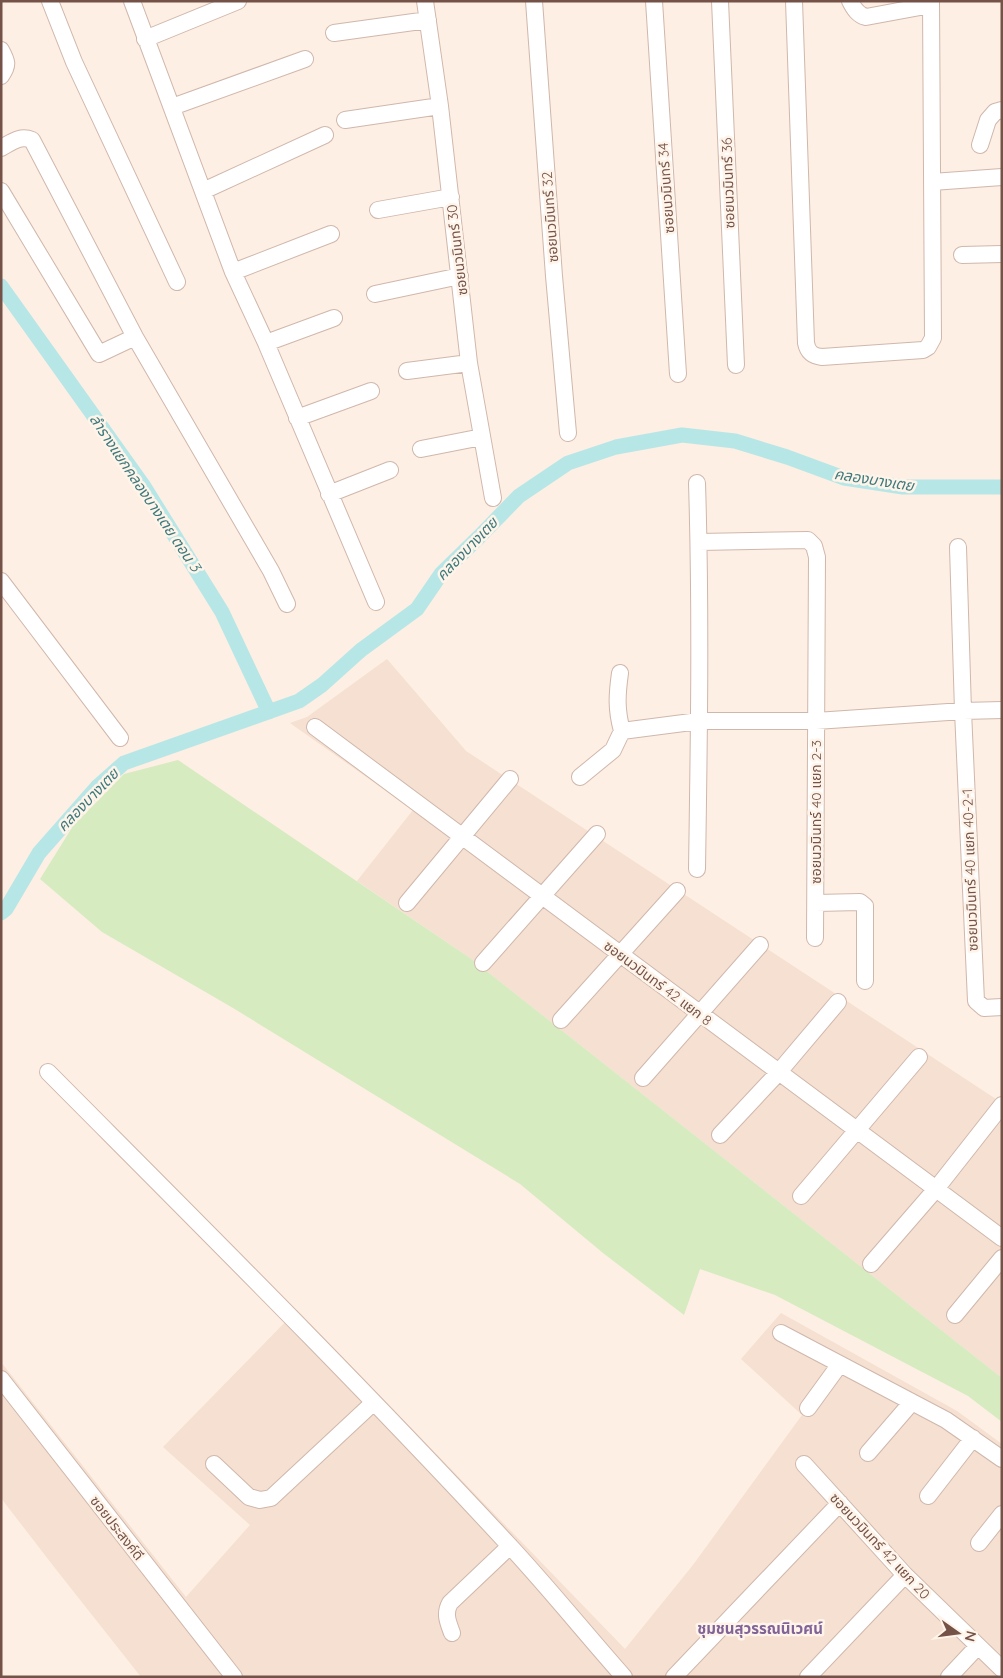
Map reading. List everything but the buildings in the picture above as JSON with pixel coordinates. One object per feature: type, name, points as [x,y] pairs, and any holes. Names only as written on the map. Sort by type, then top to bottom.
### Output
[{"type":"street","points":[[50,1],[74,62],[177,282]]},
{"type":"street","points":[[132,1],[233,272],[266,343],[376,602]]},
{"type":"street","points":[[145,39],[238,1]]},
{"type":"street","name":"ซอยนวมินทร์ 30","points":[[425,1],[440,106],[469,363],[493,498]]},
{"type":"street","name":"ซอยนวมินทร์ 32","points":[[534,1],[568,433]]},
{"type":"street","name":"ซอยนวมินทร์ 34","points":[[654,1],[678,374]]},
{"type":"street","name":"ซอยนวมินทร์ 36","points":[[720,1],[736,365]]},
{"type":"street","points":[[794,1],[806,344],[808,351],[813,355],[822,357],[923,350],[930,345],[934,335],[931,3],[866,17],[859,14],[850,1]]},
{"type":"street","points":[[334,33],[428,20]]},
{"type":"street","points":[[1,50],[6,60],[6,70],[1,76]]},
{"type":"street","points":[[172,106],[305,59]]},
{"type":"street","points":[[345,120],[440,106]]},
{"type":"street","points":[[980,144],[988,120],[995,112],[1002,110]]},
{"type":"street","points":[[203,190],[325,135]]},
{"type":"street","points":[[1,148],[18,138],[26,137],[32,140],[135,337],[271,571],[287,604]]},
{"type":"street","points":[[932,182],[1002,177]]},
{"type":"street","points":[[1,191],[99,354],[135,337]]},
{"type":"street","points":[[378,210],[451,197]]},
{"type":"street","points":[[233,272],[331,234]]},
{"type":"street","points":[[962,255],[1002,254]]},
{"type":"street","points":[[375,294],[460,276]]},
{"type":"street","points":[[266,343],[334,318]]},
{"type":"street","points":[[407,371],[469,363]]},
{"type":"street","points":[[297,418],[371,391]]},
{"type":"street","points":[[421,449],[482,437]]},
{"type":"street","points":[[329,494],[390,470]]},
{"type":"street","points":[[697,483],[699,542],[697,869]]},
{"type":"street","name":"ซอยนวมินทร์ 40 แยก 2-3","points":[[699,542],[808,540],[814,546],[817,556],[815,938]]},
{"type":"street","name":"ซอยนวมินทร์ 40 แยก 40-2-1","points":[[958,547],[976,1001],[984,1008],[1002,1007]]},
{"type":"street","points":[[1,581],[120,738]]},
{"type":"street","points":[[580,777],[613,750],[622,731],[617,701],[620,673]]},
{"type":"street","points":[[622,731],[699,721],[816,721],[1002,710]]},
{"type":"street","name":"ซอยนวมินทร์ 42 แยก 8","points":[[316,727],[1002,1238]]},
{"type":"street","points":[[407,903],[510,780]]},
{"type":"street","points":[[483,963],[597,834]]},
{"type":"street","points":[[561,1020],[677,892]]},
{"type":"street","name":"ซอยนวมินทร์ 40 แยก 2-3","points":[[816,903],[860,902],[864,906],[865,980]]},
{"type":"street","points":[[643,1078],[760,945]]},
{"type":"street","points":[[720,1135],[778,1073],[838,1002]]},
{"type":"street","points":[[801,1196],[919,1057]]},
{"type":"street","points":[[48,1072],[373,1403],[510,1546],[624,1677]]},
{"type":"street","points":[[871,1264],[936,1189],[1002,1105]]},
{"type":"street","points":[[955,1315],[1002,1258]]},
{"type":"street","points":[[782,1333],[946,1420],[1002,1459]]},
{"type":"street","points":[[808,1408],[840,1364]]},
{"type":"street","name":"ซอยประสงค์ดี","points":[[1,1379],[234,1677]]},
{"type":"street","points":[[868,1453],[912,1402]]},
{"type":"street","points":[[214,1464],[249,1497],[260,1500],[270,1498],[373,1403]]},
{"type":"street","points":[[928,1496],[973,1438]]},
{"type":"street","name":"ซอยนวมินทร์ 42 แยก 20","points":[[804,1464],[905,1575],[1002,1669]]},
{"type":"street","points":[[674,1677],[840,1503]]},
{"type":"street","points":[[979,1542],[1002,1514]]},
{"type":"street","points":[[452,1633],[446,1616],[446,1610],[450,1603],[510,1546]]},
{"type":"street","points":[[808,1677],[905,1575]]},
{"type":"street","points":[[949,1677],[978,1646]]},
{"type":"shaded area","points":[[387,659],[466,751],[1002,1103],[1002,1378],[470,958],[357,881],[413,810],[290,723],[307,717]]},
{"type":"shaded area","points":[[297,1310],[625,1649],[693,1565],[802,1415],[741,1359],[781,1313],[957,1411],[1002,1444],[1002,1677],[141,1677],[1,1498],[1,1362],[186,1597],[250,1525],[163,1447]]},
{"type":"green space","points":[[178,760],[470,958],[1002,1378],[1002,1422],[968,1396],[775,1295],[700,1269],[684,1315],[603,1253],[520,1184],[233,1008],[102,932],[40,879],[73,826],[124,774]]},
{"type":"waterway","name":"ลำรางแยกคลองบางเตย ตอน 3","points":[[1,286],[143,485],[222,612],[269,712]]},
{"type":"waterway","name":"คลองบางเตย","points":[[1,913],[6,909],[39,853],[98,786],[124,763],[299,701],[322,685],[361,650],[417,609],[441,574],[519,496],[568,463],[616,447],[682,435],[735,441],[787,457],[844,478],[903,487],[1002,487]]},
{"type":"district","name":"ชุมชนสุวรรณนิเวศน์","points":[[760,1629]]}]
